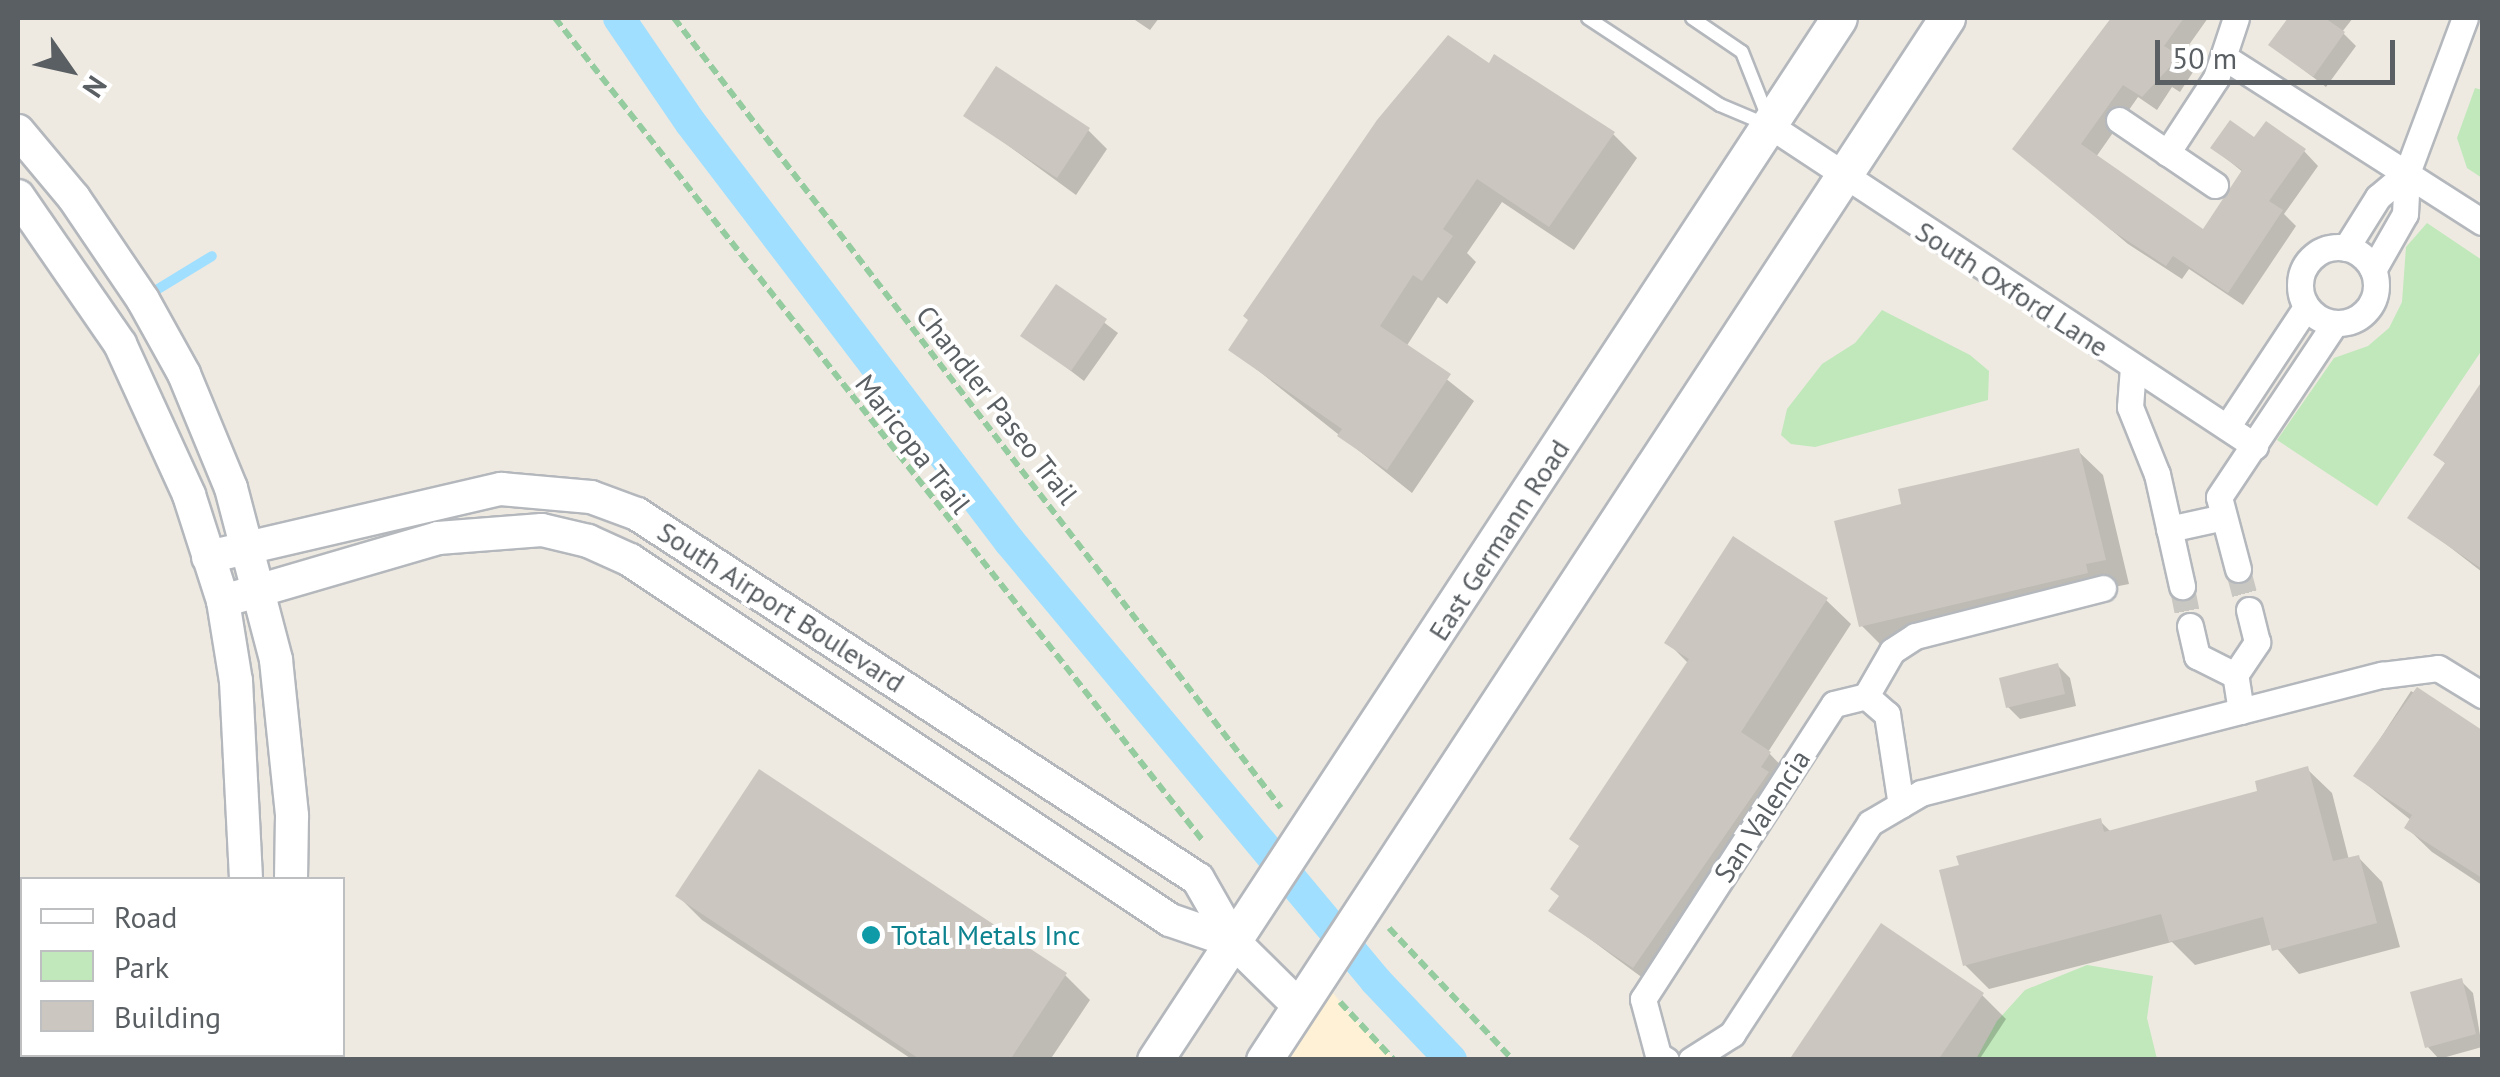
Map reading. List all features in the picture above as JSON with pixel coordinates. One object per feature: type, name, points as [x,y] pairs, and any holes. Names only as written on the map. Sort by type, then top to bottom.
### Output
[{"type":"main road","name":"East Germann Road","points":[[1155,1060],[1258,905],[1293,831],[1772,127],[1839,18]]},
{"type":"main road","points":[[1264,1060],[1299,1006],[1329,988],[1376,918],[1947,18]]},
{"type":"street","points":[[2167,152],[2224,57],[2236,18]]},
{"type":"street","points":[[2238,569],[2219,498],[2335,324],[2369,307],[2373,270],[2405,214],[2407,173],[2465,18]]},
{"type":"street","points":[[2224,57],[2482,222]]},
{"type":"street","points":[[2118,120],[2215,185]]},
{"type":"street","name":"South Oxford Lane","points":[[1772,127],[1842,179],[2255,446]]},
{"type":"street","points":[[18,131],[100,236],[168,345],[212,438],[256,568],[283,712],[291,877]]},
{"type":"street","points":[[2346,248],[2378,197],[2407,173]]},
{"type":"street","points":[[18,196],[120,344],[189,495],[215,579],[242,734],[246,877]]},
{"type":"street","points":[[2227,427],[2306,307],[2303,270],[2320,252],[2346,248],[2373,270]]},
{"type":"street","points":[[2306,307],[2335,324]]},
{"type":"street","points":[[2133,367],[2130,407],[2157,474],[2182,586]]},
{"type":"street","name":"South Airport Boulevard","points":[[215,579],[256,568],[444,498],[547,490],[636,514],[1198,879],[1234,942],[1299,1006]]},
{"type":"street","points":[[2169,530],[2224,517]]},
{"type":"street","name":"South Airport Boulevard","points":[[215,579],[256,568],[438,538],[542,530],[630,560],[1170,920],[1234,942]]},
{"type":"street","points":[[730,626],[755,588]]},
{"type":"street","points":[[1901,805],[1887,714],[1866,696],[1892,651],[1915,636],[2103,588]]},
{"type":"street","points":[[2241,711],[2235,675],[2257,642],[2249,610]]},
{"type":"street","points":[[2190,626],[2197,656],[2235,675]]},
{"type":"street","points":[[1694,1059],[1732,1034],[1870,823],[1920,794],[2382,674],[2438,668],[2482,695]]},
{"type":"street","name":"San Valencia","points":[[1666,1060],[1658,1055],[1643,999],[1834,704],[1866,696]]},
{"type":"lane","points":[[1588,18],[1720,105],[1772,127]]},
{"type":"lane","points":[[1692,18],[1742,52],[1772,127]]},
{"type":"path","name":"Maricopa Trail","points":[[555,18],[1112,733],[1209,848]]},
{"type":"path","name":"Chandler Paseo Trail","points":[[674,18],[1293,831]]},
{"type":"path","points":[[1376,918],[1512,1060]]},
{"type":"path","points":[[1329,988],[1394,1060]]},
{"type":"shaded area","points":[[1318,975],[1352,1016],[1394,1059],[1262,1060]]},
{"type":"green space","points":[[2475,88],[2482,90],[2482,178],[2467,168],[2457,138]]},
{"type":"green space","points":[[2427,223],[2482,260],[2482,350],[2377,506],[2277,440],[2334,358],[2368,346],[2389,328],[2402,302],[2406,247]]},
{"type":"green space","points":[[1882,310],[1970,355],[1989,371],[1988,400],[1815,447],[1791,444],[1781,435],[1787,409],[1822,364],[1855,343]]},
{"type":"green space","points":[[2087,965],[2153,976],[2147,1018],[2157,1059],[1976,1059],[1997,1021],[2025,990]]},
{"type":"building","points":[[2111,18],[2184,18],[2164,46],[2180,56],[2142,97],[2123,85],[2081,144],[2203,229],[2242,170],[2210,148],[2230,120],[2254,137],[2266,121],[2306,149],[2269,201],[2283,210],[2228,293],[2173,256],[2166,266],[2111,230],[2012,149]]},
{"type":"building","points":[[2288,18],[2325,18],[2345,32],[2313,77],[2268,45]]},
{"type":"building","points":[[1448,35],[1489,63],[1494,54],[1615,132],[1549,227],[1477,179],[1443,229],[1453,236],[1422,281],[1413,275],[1380,326],[1451,374],[1387,470],[1337,436],[1342,429],[1228,350],[1248,320],[1243,316],[1377,120]]},
{"type":"building","points":[[996,66],[1090,128],[1057,178],[963,116]]},
{"type":"building","points":[[1056,284],[1107,319],[1071,371],[1020,336]]},
{"type":"building","points":[[2482,381],[2482,569],[2407,518],[2445,463],[2433,455]]},
{"type":"building","points":[[2079,448],[2106,560],[2086,564],[2088,573],[1859,627],[1834,521],[1901,504],[1898,489]]},
{"type":"building","points":[[1733,536],[1828,598],[1741,732],[1771,752],[1761,767],[1769,772],[1633,968],[1548,911],[1559,896],[1550,889],[1579,846],[1569,839],[1689,659],[1664,643]]},
{"type":"building","points":[[2058,663],[2065,694],[2006,708],[1999,678]]},
{"type":"building","points":[[2417,687],[2482,730],[2482,878],[2404,828],[2412,815],[2353,776]]},
{"type":"building","points":[[2308,766],[2333,861],[2359,855],[2377,923],[2272,951],[2263,917],[2169,942],[2161,914],[1963,966],[1939,870],[1959,865],[1956,856],[2101,818],[2104,832],[2257,791],[2255,781]]},
{"type":"building","name":"Total Metals Inc","points":[[759,769],[1067,973],[1010,1060],[921,1060],[675,896]]},
{"type":"building","points":[[1881,923],[1984,993],[1938,1060],[1789,1060]]},
{"type":"building","points":[[2462,978],[2476,1034],[2425,1048],[2410,992]]},
{"type":"waterway","points":[[619,18],[690,122],[1010,542],[1376,981],[1451,1060]]},
{"type":"waterway","points":[[158,289],[212,256]]},
{"type":"tunnel","points":[[2238,569],[2249,610]]},
{"type":"tunnel","points":[[2182,586],[2190,626]]},
{"type":"place","name":"Total Metals Inc","points":[[871,935]]}]
